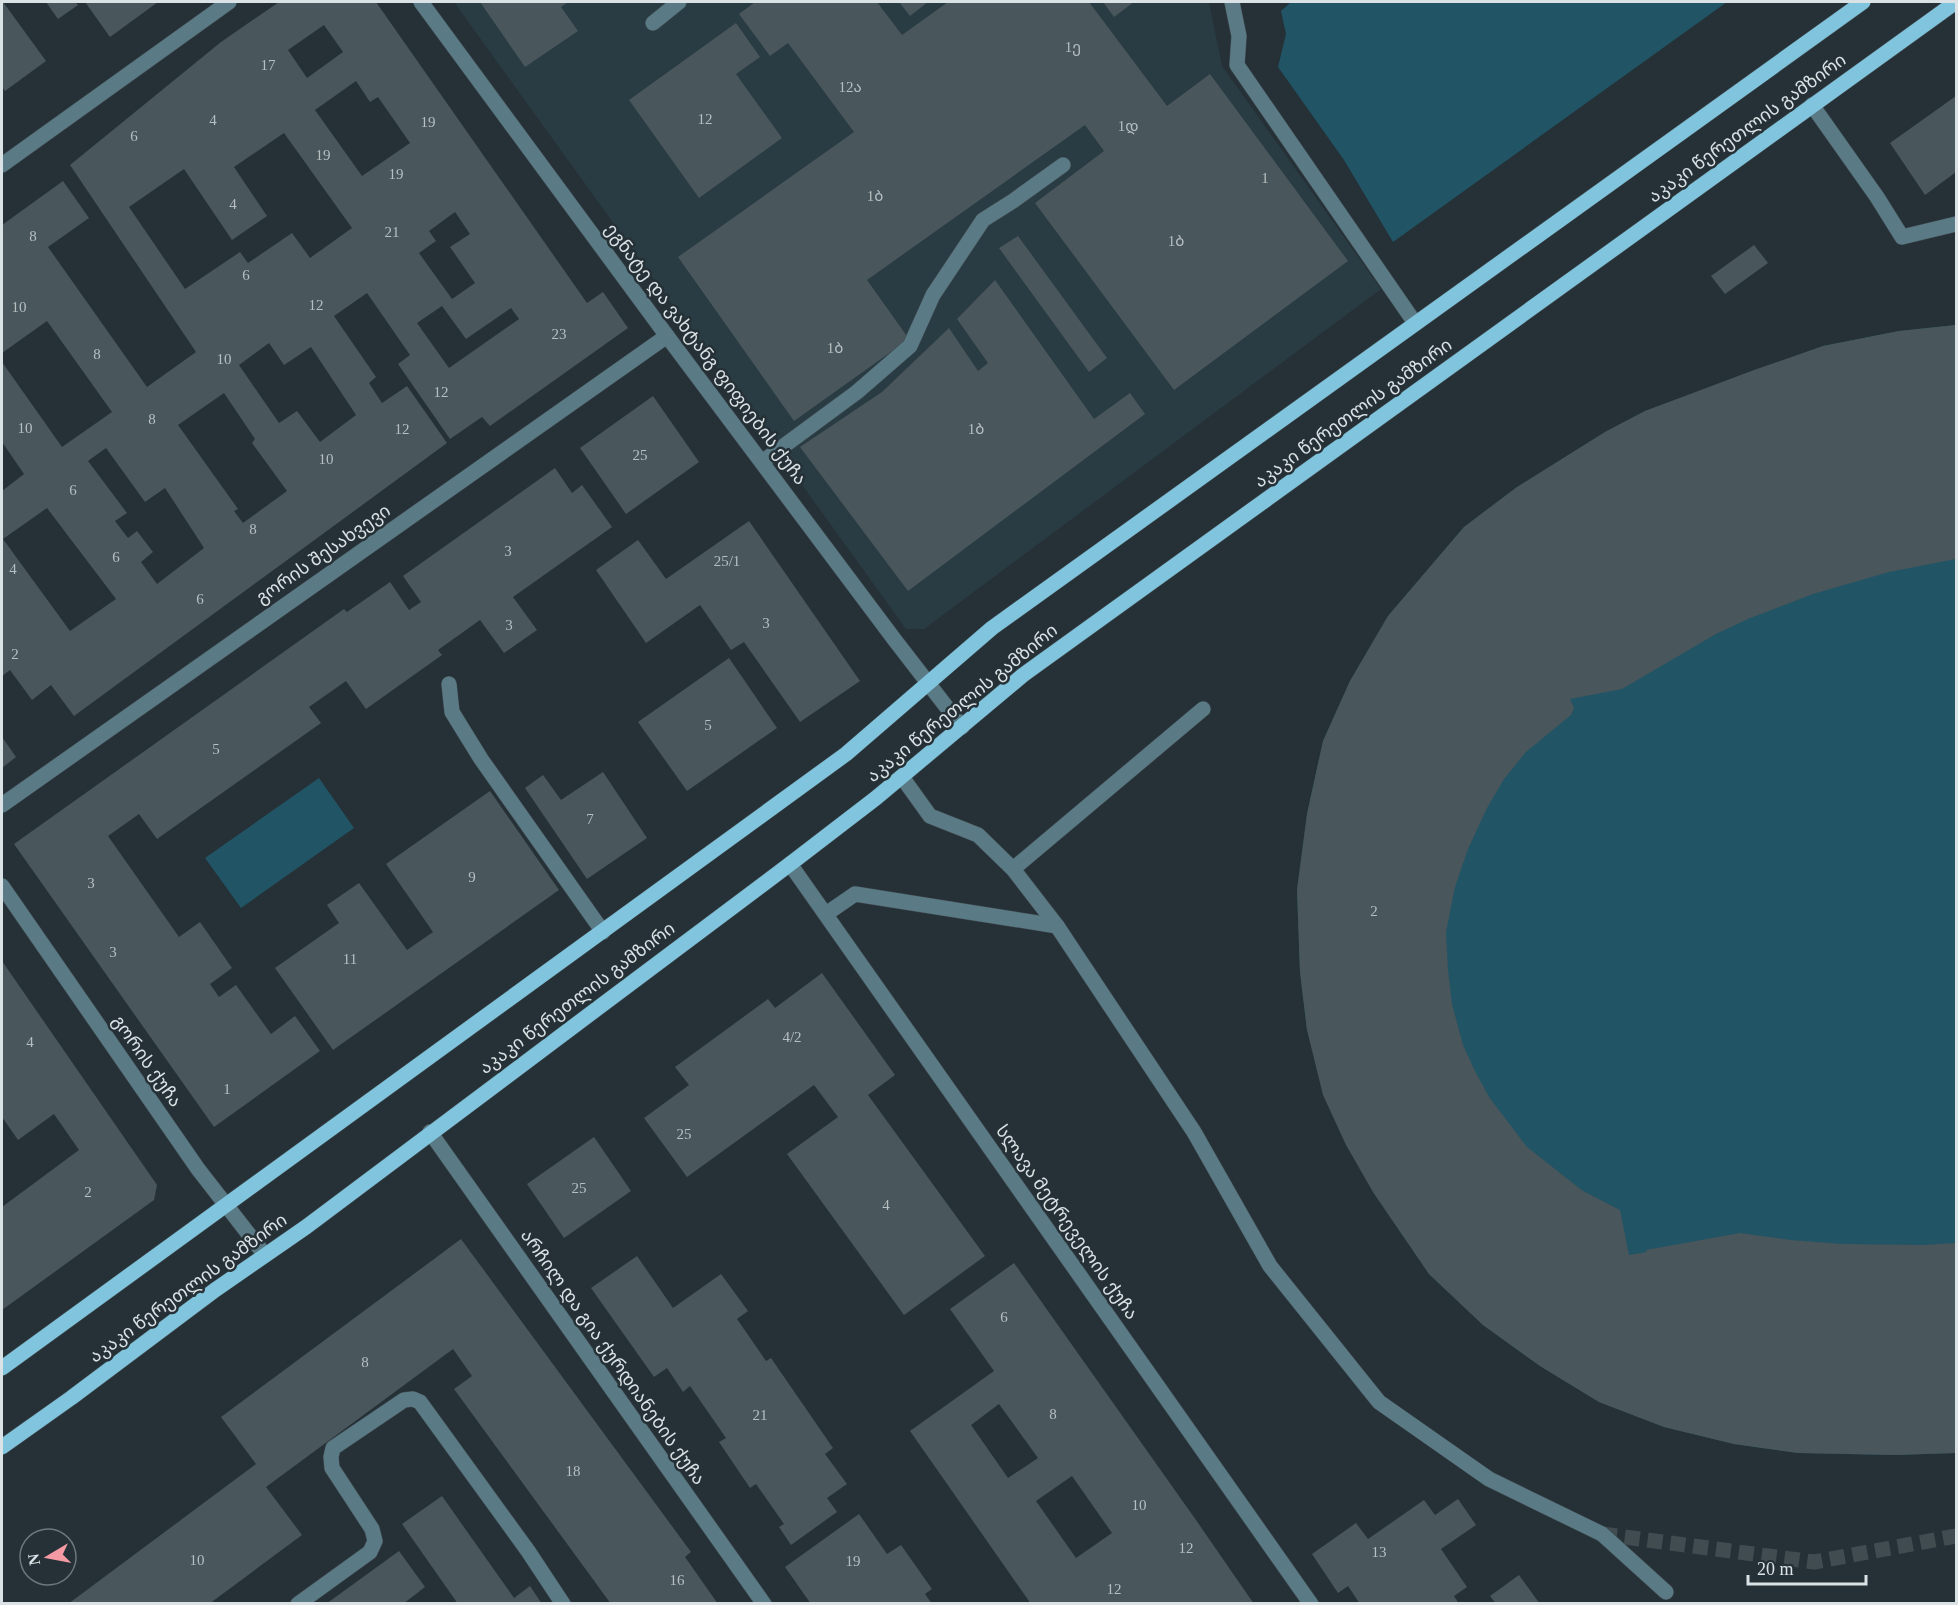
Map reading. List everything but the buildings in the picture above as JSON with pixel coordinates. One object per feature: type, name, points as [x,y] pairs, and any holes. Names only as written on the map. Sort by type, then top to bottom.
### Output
[{"type":"main road","name":"აკაკი წერეთლის გამზირი","points":[[2,1368],[846,754],[992,628],[1863,2]]},
{"type":"main road","name":"აკაკი წერეთლის გამზირი","points":[[2,1447],[306,1227],[429,1132],[790,864],[902,777],[1023,675],[1956,2]]},
{"type":"street","points":[[2,165],[229,2]]},
{"type":"street","name":"ეგნატე და ვახტანგ ფიფიების ქუჩა","points":[[421,2],[667,336],[962,727]]},
{"type":"street","points":[[653,23],[679,2]]},
{"type":"street","points":[[1232,2],[1239,36],[1236,65],[1415,323]]},
{"type":"street","points":[[1812,105],[1877,197],[1902,237],[1956,224]]},
{"type":"street","points":[[762,462],[856,393],[910,346],[933,295],[983,220],[1063,165]]},
{"type":"street","name":"გორის შესახვევი","points":[[2,805],[667,336]]},
{"type":"street","points":[[448,684],[452,712],[481,759],[603,932]]},
{"type":"street","points":[[1012,869],[1203,709]]},
{"type":"street","points":[[902,777],[930,816],[978,835],[1012,869],[1058,926],[1194,1132],[1270,1266],[1379,1402],[1489,1479],[1602,1534],[1666,1592]]},
{"type":"street","name":"სლავა მეტრეველის ქუჩა","points":[[790,864],[1311,1604]]},
{"type":"street","name":"გორის ქუჩა","points":[[2,886],[198,1169],[265,1255]]},
{"type":"street","points":[[826,914],[855,894],[1058,926]]},
{"type":"street","name":"არჩილ და გია ქურდიანების ქუჩა","points":[[429,1132],[764,1604]]},
{"type":"street","points":[[298,1604],[370,1552],[375,1541],[372,1529],[332,1468],[333,1448],[404,1400],[413,1399],[420,1402],[434,1420],[563,1604]]},
{"type":"shaded area","points":[[454,2],[1209,2],[1222,66],[1381,289],[924,629],[906,629]]},
{"type":"shaded area","points":[[1291,2],[1727,2],[1393,242],[1344,160],[1278,67],[1286,34],[1281,11]]},
{"type":"shaded area","points":[[1956,325],[1956,1453],[1895,1455],[1798,1453],[1734,1444],[1664,1427],[1599,1402],[1540,1366],[1483,1325],[1429,1274],[1373,1192],[1307,1030],[1300,972],[1297,890],[1307,814],[1323,741],[1350,681],[1388,616],[1464,527],[1517,487],[1605,432],[1645,411],[1823,346],[1899,331]]},
{"type":"shaded area","points":[[319,778],[354,828],[241,908],[205,858]]},
{"type":"tunnel","points":[[1602,1534],[1814,1562],[1956,1536]]}]
